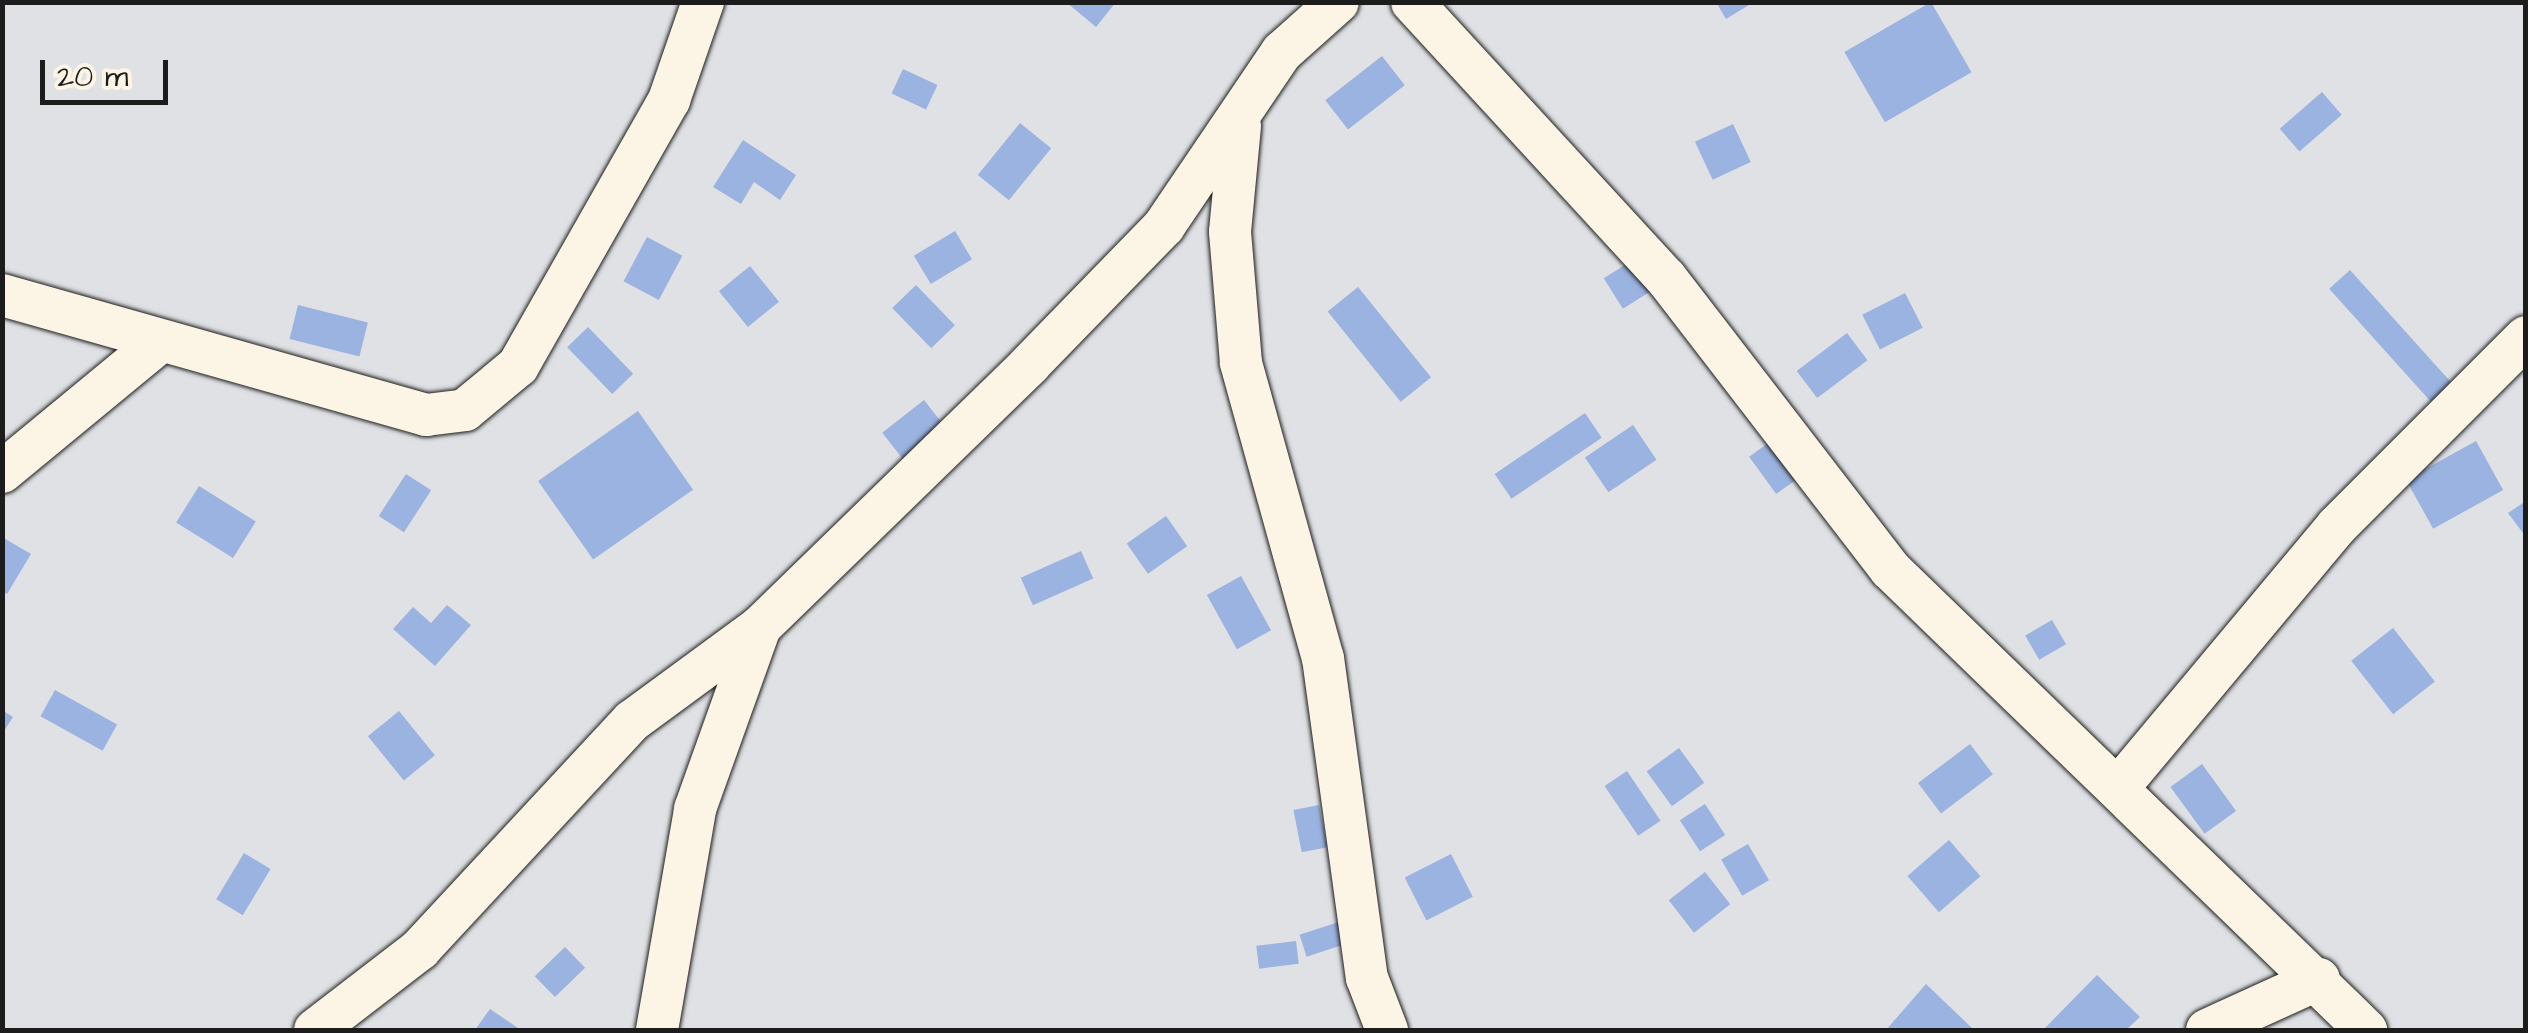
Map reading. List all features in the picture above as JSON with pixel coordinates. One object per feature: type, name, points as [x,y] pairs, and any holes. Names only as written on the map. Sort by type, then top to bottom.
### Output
[{"type":"street","points":[[2,295],[156,345],[426,415],[496,394],[669,100],[702,2]]},
{"type":"street","points":[[315,1030],[420,949],[632,722],[760,627],[1164,226],[1240,126],[1282,52],[1338,2]]},
{"type":"street","points":[[1412,2],[1666,278],[1890,569],[2319,979],[2366,1030]]},
{"type":"street","points":[[1240,126],[1230,232],[1242,363],[1323,658],[1368,978],[1387,1030]]},
{"type":"street","points":[[2118,788],[2337,526],[2526,338]]},
{"type":"street","points":[[2,472],[156,345]]},
{"type":"street","points":[[657,1030],[694,810],[760,627]]},
{"type":"street","points":[[2208,1030],[2319,979]]},
{"type":"building","points":[[1066,2],[1116,2],[1096,27]]},
{"type":"building","points":[[1716,2],[1754,2],[1726,19]]},
{"type":"building","points":[[1931,2],[1972,72],[1885,122],[1844,52]]},
{"type":"building","points":[[1382,56],[1405,85],[1348,129],[1325,100]]},
{"type":"building","points":[[903,69],[937,85],[926,110],[892,93]]},
{"type":"building","points":[[2322,92],[2342,115],[2299,151],[2280,129]]},
{"type":"building","points":[[1020,123],[1051,148],[1009,200],[978,175]]},
{"type":"building","points":[[1733,124],[1751,162],[1713,180],[1695,142]]},
{"type":"building","points":[[743,140],[796,175],[780,200],[754,182],[741,204],[713,187]]},
{"type":"building","points":[[955,231],[972,259],[931,284],[914,256]]},
{"type":"building","points":[[647,237],[682,256],[659,300],[624,281]]},
{"type":"building","points":[[1636,258],[1655,289],[1623,309],[1604,278]]},
{"type":"building","points":[[750,266],[779,302],[748,327],[719,291]]},
{"type":"building","points":[[2350,270],[2452,383],[2431,402],[2329,289]]},
{"type":"building","points":[[916,285],[955,325],[931,348],[892,308]]},
{"type":"building","points":[[1358,287],[1431,377],[1401,402],[1328,312]]},
{"type":"building","points":[[1905,293],[1923,328],[1880,350],[1862,315]]},
{"type":"building","points":[[298,305],[368,322],[359,356],[290,339]]},
{"type":"building","points":[[588,327],[633,374],[612,394],[567,347]]},
{"type":"building","points":[[1847,333],[1867,360],[1817,398],[1797,371]]},
{"type":"building","points":[[924,400],[946,428],[904,461],[882,433]]},
{"type":"building","points":[[638,411],[693,490],[593,560],[538,481]]},
{"type":"building","points":[[1585,413],[1602,438],[1511,499],[1495,474]]},
{"type":"building","points":[[1633,425],[1656,460],[1608,492],[1585,457]]},
{"type":"building","points":[[1771,441],[1798,478],[1776,494],[1749,457]]},
{"type":"building","points":[[2476,441],[2503,490],[2433,529],[2406,480]]},
{"type":"building","points":[[406,474],[431,490],[404,532],[379,516]]},
{"type":"building","points":[[199,486],[256,522],[233,558],[176,522]]},
{"type":"building","points":[[2526,501],[2526,537],[2508,513]]},
{"type":"building","points":[[1166,516],[1187,546],[1148,574],[1127,544]]},
{"type":"building","points":[[2,537],[31,554],[7,594],[2,591]]},
{"type":"building","points":[[1081,551],[1093,578],[1033,605],[1021,578]]},
{"type":"building","points":[[1241,576],[1271,630],[1237,649],[1207,595]]},
{"type":"building","points":[[447,605],[471,625],[435,666],[393,629],[413,607],[431,623]]},
{"type":"building","points":[[2052,620],[2066,644],[2039,660],[2025,636]]},
{"type":"building","points":[[2393,628],[2435,682],[2393,714],[2351,661]]},
{"type":"building","points":[[55,690],[117,724],[103,751],[40,716]]},
{"type":"building","points":[[2,710],[13,717],[2,734]]},
{"type":"building","points":[[399,711],[435,755],[404,780],[368,736]]},
{"type":"building","points":[[1970,744],[1993,774],[1941,813],[1918,783]]},
{"type":"building","points":[[1679,748],[1704,783],[1672,806],[1647,772]]},
{"type":"building","points":[[2202,764],[2236,811],[2205,834],[2170,787]]},
{"type":"building","points":[[1627,771],[1661,821],[1638,836],[1605,786]]},
{"type":"building","points":[[1705,804],[1725,835],[1700,851],[1680,820]]},
{"type":"building","points":[[1319,805],[1327,847],[1302,852],[1293,810]]},
{"type":"building","points":[[1949,840],[1980,876],[1939,912],[1907,876]]},
{"type":"building","points":[[1748,844],[1769,880],[1742,896],[1721,860]]},
{"type":"building","points":[[244,853],[271,869],[243,915],[216,899]]},
{"type":"building","points":[[1451,854],[1473,897],[1426,920],[1405,878]]},
{"type":"building","points":[[1705,872],[1730,904],[1694,933],[1669,900]]},
{"type":"building","points":[[1348,919],[1355,941],[1307,957],[1299,935]]},
{"type":"building","points":[[1296,941],[1299,964],[1259,969],[1256,946]]},
{"type":"building","points":[[565,947],[585,968],[555,997],[535,976]]},
{"type":"building","points":[[2097,975],[2140,1017],[2126,1030],[2043,1030]]},
{"type":"building","points":[[1926,984],[1974,1030],[1886,1030]]},
{"type":"building","points":[[490,1009],[521,1030],[475,1030]]}]
